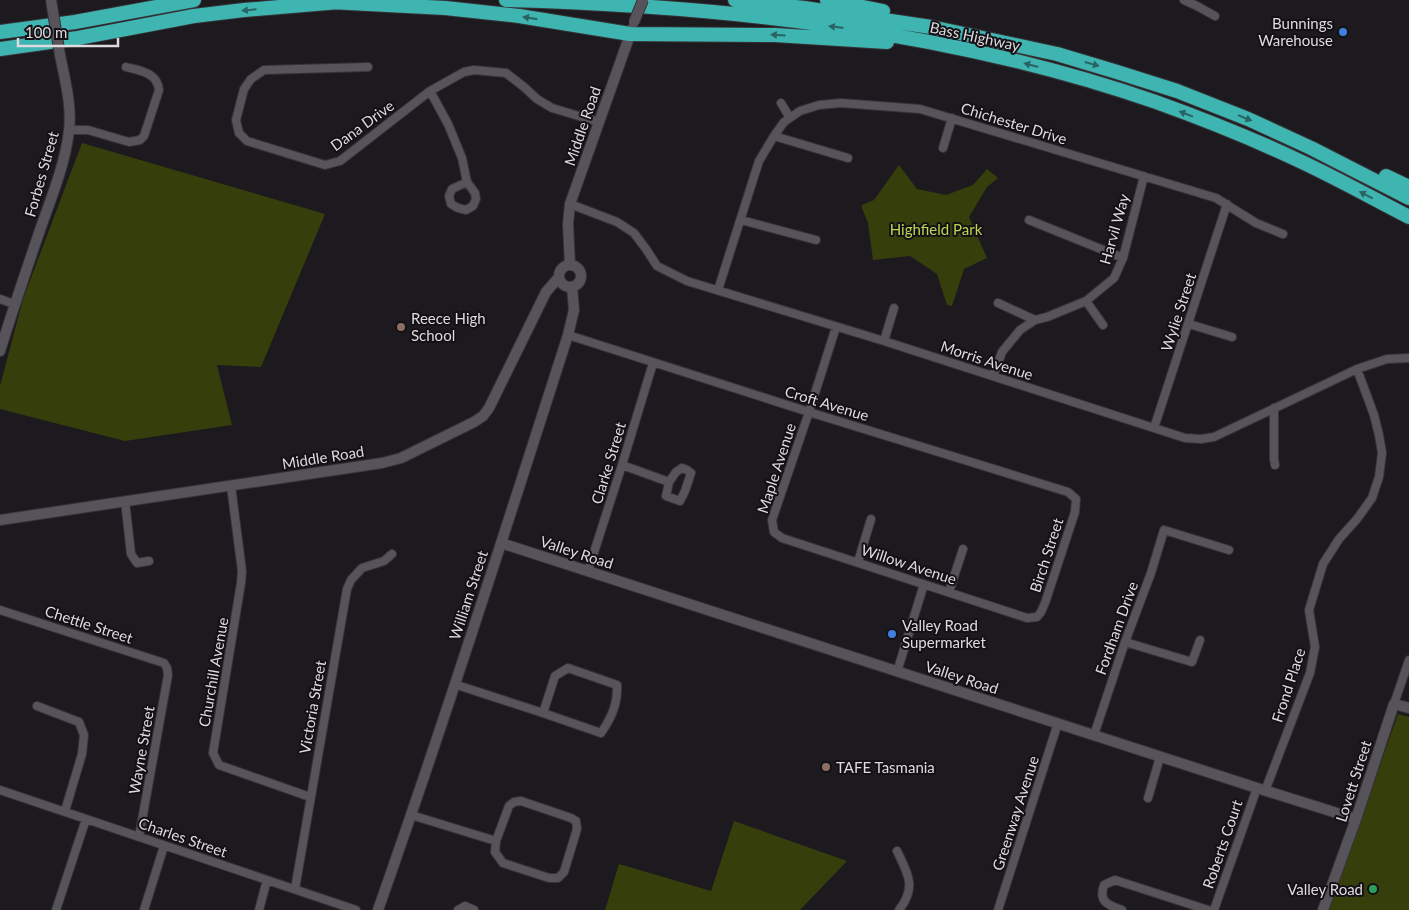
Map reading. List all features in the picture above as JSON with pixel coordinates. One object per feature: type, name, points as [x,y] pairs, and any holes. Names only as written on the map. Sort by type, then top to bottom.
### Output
[{"type":"highway","points":[[0,32],[75,22],[194,0]]},
{"type":"highway","points":[[0,49],[78,38],[194,16],[330,2],[385,0]]},
{"type":"highway","name":"Bass Highway","points":[[506,0],[654,7],[755,17],[867,30],[987,54],[1082,78],[1156,102],[1305,163],[1409,217]]},
{"type":"highway","name":"Bass Highway","points":[[735,0],[931,26],[1058,54],[1177,91],[1248,119],[1409,198]]},
{"type":"highway","points":[[827,0],[953,24],[1058,54]]},
{"type":"highway","points":[[330,2],[445,8],[519,16],[609,30],[632,28],[774,35],[879,42],[987,54]]},
{"type":"highway","points":[[1310,148],[1376,172],[1409,187]]},
{"type":"street","name":"Forbes Street","points":[[0,351],[66,151],[69,112],[51,0]]},
{"type":"street","name":"Middle Road","points":[[570,265],[568,224],[570,204],[642,0]]},
{"type":"street","points":[[1184,0],[1215,16]]},
{"type":"street","points":[[609,30],[618,40],[624,53]]},
{"type":"street","points":[[69,130],[88,130],[129,142],[140,140],[144,136],[158,90],[158,83],[150,73],[126,67]]},
{"type":"street","name":"Dana Drive","points":[[368,67],[264,70],[251,79],[244,89],[236,120],[239,133],[247,140],[325,165],[340,161],[430,91],[464,72],[474,70],[506,73],[537,99],[552,108],[599,122]]},
{"type":"street","points":[[430,91],[452,133],[462,158],[467,182]]},
{"type":"street","points":[[781,103],[790,118]]},
{"type":"street","name":"Chichester Drive","points":[[718,290],[759,161],[784,122],[800,111],[819,105],[841,103],[920,109],[1216,198],[1256,223],[1283,234]]},
{"type":"street","points":[[943,148],[952,118]]},
{"type":"street","points":[[774,136],[848,158]]},
{"type":"street","name":"Harvil Way","points":[[993,376],[1002,352],[1020,330],[1035,320],[1086,301],[1114,278],[1123,258],[1144,176]]},
{"type":"street","name":"Morris Avenue","points":[[570,204],[617,222],[634,233],[657,266],[687,281],[884,341],[1184,438],[1201,439],[1214,437],[1357,369],[1387,359],[1409,358]]},
{"type":"street","name":"Wylie Street","points":[[1154,428],[1227,204]]},
{"type":"street","points":[[741,220],[816,240]]},
{"type":"street","points":[[1029,220],[1123,258]]},
{"type":"street","points":[[570,265],[577,268],[581,274],[578,284],[572,288],[562,284],[559,277],[561,270],[570,265]]},
{"type":"street","name":"Middle Road","points":[[0,520],[382,463],[401,458],[483,416],[489,408],[536,310],[546,292],[559,277]]},
{"type":"street","name":"William Street","points":[[378,910],[568,336],[574,310],[572,288]]},
{"type":"street","points":[[0,299],[14,304]]},
{"type":"street","points":[[1086,301],[1103,325]]},
{"type":"street","points":[[998,302],[1035,320]]},
{"type":"street","points":[[884,341],[894,308]]},
{"type":"street","points":[[1189,324],[1232,337]]},
{"type":"street","name":"Maple Avenue","points":[[774,532],[772,520],[836,327]]},
{"type":"street","name":"Croft Avenue","points":[[568,336],[1068,492],[1076,499]]},
{"type":"street","name":"Clarke Street","points":[[588,571],[653,363]]},
{"type":"street","name":"Frond Place","points":[[1261,789],[1310,673],[1315,647],[1309,610],[1323,564],[1339,539],[1372,498],[1379,477],[1382,452],[1379,435],[1374,415],[1357,369]]},
{"type":"street","points":[[1274,408],[1275,466]]},
{"type":"street","points":[[622,465],[668,482]]},
{"type":"street","name":"Churchill Avenue","points":[[231,486],[242,583],[213,754],[218,765],[310,797]]},
{"type":"street","name":"Birch Street","points":[[1037,617],[1045,603],[1075,512],[1076,499]]},
{"type":"street","points":[[125,501],[131,554],[137,563],[149,561]]},
{"type":"street","points":[[858,562],[871,519]]},
{"type":"street","name":"Fordham Drive","points":[[1094,735],[1125,642],[1151,573],[1164,530],[1228,550]]},
{"type":"street","name":"Willow Avenue","points":[[774,532],[782,538],[1027,618],[1037,617]]},
{"type":"street","name":"Valley Road","points":[[501,543],[1356,819]]},
{"type":"street","points":[[949,592],[963,549]]},
{"type":"street","name":"Victoria Street","points":[[295,890],[348,589],[351,580],[362,568],[384,561],[392,554]]},
{"type":"street","points":[[898,672],[924,584]]},
{"type":"street","name":"Chettle Street","points":[[0,610],[164,663],[167,668]]},
{"type":"street","points":[[1125,642],[1192,662],[1200,640]]},
{"type":"street","name":"Lovett Street","points":[[1323,910],[1356,819],[1409,660]]},
{"type":"street","name":"Wayne Street","points":[[139,837],[168,675],[167,668]]},
{"type":"street","points":[[454,684],[601,733],[610,721],[618,697],[617,685],[568,668],[555,676],[543,713]]},
{"type":"street","points":[[1394,704],[1409,708]]},
{"type":"street","points":[[37,706],[79,722],[84,735],[82,754],[65,811]]},
{"type":"street","name":"Greenway Avenue","points":[[998,910],[1058,724]]},
{"type":"street","points":[[1148,798],[1160,757]]},
{"type":"street","name":"Roberts Court","points":[[1214,910],[1261,789]]},
{"type":"street","name":"Charles Street","points":[[0,790],[356,910]]},
{"type":"street","points":[[521,801],[571,818],[576,821],[578,829],[564,872],[558,878],[550,878],[503,863],[495,852],[496,842],[509,806],[514,802],[521,801]]},
{"type":"street","points":[[411,815],[496,842]]},
{"type":"street","points":[[56,910],[86,819]]},
{"type":"street","points":[[144,910],[164,846]]},
{"type":"street","points":[[897,851],[910,885],[908,895],[899,910]]},
{"type":"street","points":[[258,910],[268,880]]},
{"type":"street","name":"Roberts Court","points":[[1122,910],[1110,906],[1103,900],[1102,892],[1104,885],[1115,880],[1208,910]]},
{"type":"street","points":[[458,910],[465,906],[474,910]]},
{"type":"green space","points":[[82,143],[325,214],[261,367],[217,365],[232,425],[125,441],[0,409],[0,386],[23,299]]},
{"type":"green space","name":"Highfield Park","points":[[899,165],[917,189],[946,195],[973,185],[987,169],[998,178],[987,187],[969,217],[987,258],[964,269],[952,306],[947,305],[937,274],[910,256],[873,260],[868,223],[862,205],[874,200]]},
{"type":"green space","points":[[1398,714],[1409,717],[1409,910],[1329,910]]},
{"type":"green space","points":[[734,821],[847,861],[800,910],[605,910],[619,864],[711,891]]},
{"type":"place","name":"Bunnings Warehouse","points":[[1343,32]]},
{"type":"place","name":"Reece High School","points":[[401,327]]},
{"type":"place","name":"Valley Road Supermarket","points":[[892,634]]},
{"type":"place","name":"TAFE Tasmania","points":[[826,767]]},
{"type":"place","name":"Valley Road","points":[[1373,889]]}]
